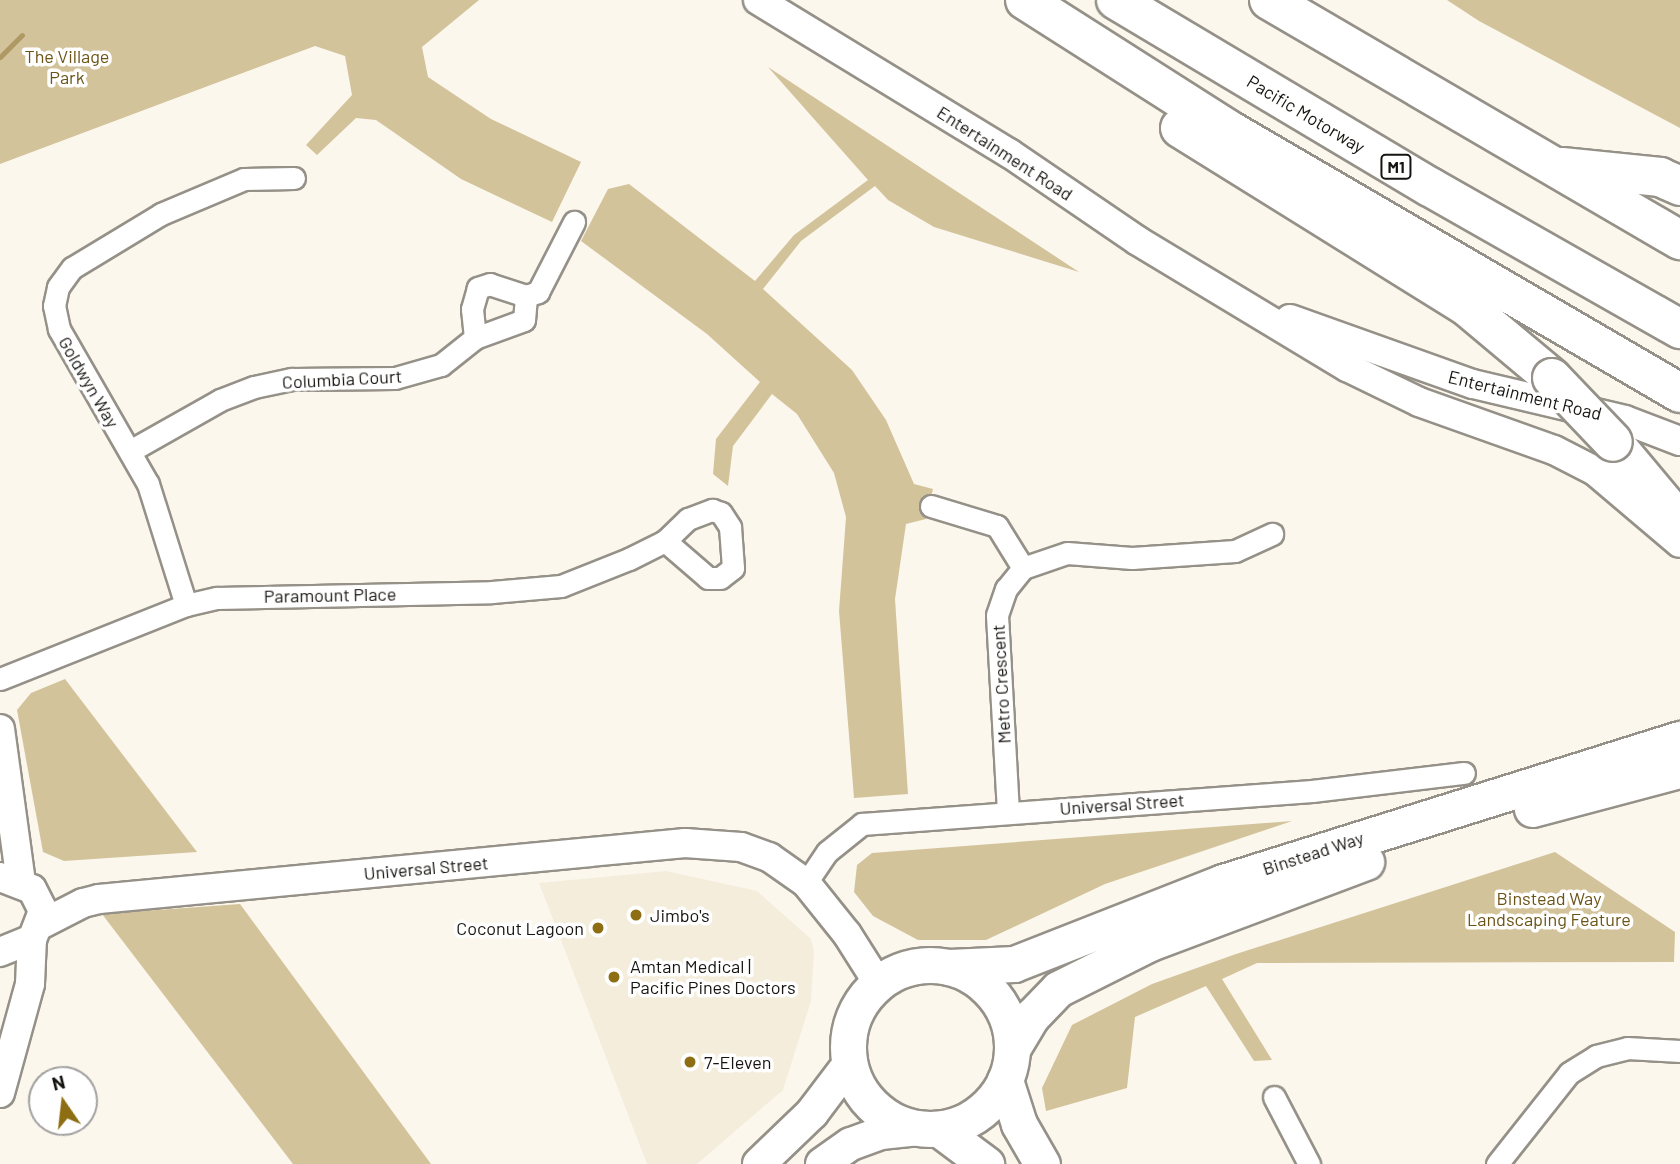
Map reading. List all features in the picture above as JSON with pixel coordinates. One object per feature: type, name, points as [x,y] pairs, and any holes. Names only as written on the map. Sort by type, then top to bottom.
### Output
[{"type":"highway","points":[[1025,0],[1137,72],[1680,393]]},
{"type":"highway","name":"Pacific Motorway","points":[[1116,0],[1430,187],[1680,329]]},
{"type":"highway","points":[[1269,0],[1548,166],[1680,240]]},
{"type":"highway","points":[[1137,72],[1153,108],[1251,176],[1466,306],[1552,378],[1613,442],[1680,522]]},
{"type":"highway","points":[[1548,166],[1660,177],[1680,186]]},
{"type":"main road","name":"Binstead Way","points":[[949,967],[1014,964],[1223,882],[1680,739]]},
{"type":"main road","name":"Binstead Way","points":[[1009,1065],[1032,1016],[1058,989],[1150,943],[1329,873],[1542,806],[1680,770]]},
{"type":"main road","points":[[986,1164],[929,1129],[894,1122],[873,1107],[857,1087],[849,1063],[852,1019],[878,983],[911,967],[949,967],[975,978],[995,997],[1008,1022],[1009,1065],[1019,1124],[1042,1164]]},
{"type":"main road","points":[[759,1164],[812,1113],[849,1063]]},
{"type":"main road","points":[[822,1164],[851,1144],[881,1133],[929,1129],[979,1113],[1009,1065]]},
{"type":"street","name":"Entertainment Road","points":[[758,0],[1009,153],[1138,241],[1251,306],[1304,342],[1380,384],[1581,463],[1619,488],[1680,543]]},
{"type":"street","name":"Goldwyn Way","points":[[186,606],[148,484],[59,330],[54,306],[58,287],[72,268],[161,214],[244,179],[294,178]]},
{"type":"street","name":"Columbia Court","points":[[130,451],[220,400],[254,387],[292,379],[418,375],[441,366],[475,338],[524,320],[526,296],[538,292],[574,222]]},
{"type":"street","points":[[475,338],[472,309],[478,288],[504,286],[526,296]]},
{"type":"street","name":"Entertainment Road","points":[[1251,306],[1473,384],[1625,420],[1680,441]]},
{"type":"street","points":[[932,506],[997,526],[1023,568],[1067,553],[1132,558],[1235,551],[1272,534]]},
{"type":"street","name":"Paramount Place","points":[[0,679],[186,606],[217,598],[530,590],[598,575],[664,541]]},
{"type":"street","name":"Metro Crescent","points":[[1008,812],[997,615],[1006,589],[1023,568]]},
{"type":"street","points":[[0,729],[11,879],[38,895],[37,932],[30,984],[0,1093]]},
{"type":"street","name":"Universal Street","points":[[806,883],[827,852],[862,824],[1312,791],[1464,773]]},
{"type":"street","name":"Universal Street","points":[[0,952],[83,903],[99,900],[685,843],[741,847],[769,857],[806,883],[847,934],[878,983]]},
{"type":"street","points":[[1497,1164],[1569,1073],[1596,1056],[1627,1048],[1680,1051]]},
{"type":"street","points":[[1274,1097],[1309,1164]]},
{"type":"shaded area","points":[[666,871],[757,891],[811,939],[814,952],[811,1001],[783,1090],[697,1164],[647,1164],[539,883]]},
{"type":"green space","name":"The Village Park","points":[[0,0],[479,0],[422,47],[428,77],[491,119],[581,162],[552,222],[461,179],[376,120],[356,118],[317,155],[306,145],[352,95],[345,56],[315,46],[0,164]]},
{"type":"green space","points":[[1447,0],[1680,0],[1680,128],[1479,21]]},
{"type":"green space","points":[[768,67],[1079,272],[934,227],[888,200],[875,186],[801,241],[763,289],[852,370],[886,420],[914,484],[933,489],[926,519],[906,524],[895,599],[908,794],[854,798],[839,611],[846,517],[834,473],[797,414],[772,394],[733,446],[728,486],[713,474],[716,439],[760,382],[707,334],[581,241],[608,189],[629,184],[755,281],[794,235],[868,180]]},
{"type":"green space","points":[[65,679],[197,852],[64,861],[43,852],[17,710],[31,693]]},
{"type":"green space","points":[[1292,821],[1105,884],[986,940],[918,940],[873,916],[854,892],[857,865],[872,853]]},
{"type":"green space","name":"Binstead Way Landscaping Feature","points":[[1555,852],[1675,932],[1674,962],[1257,963],[1222,979],[1272,1060],[1254,1061],[1206,986],[1135,1017],[1127,1088],[1046,1111],[1042,1088],[1072,1025],[1152,984],[1236,954]]},
{"type":"green space","points":[[240,904],[431,1164],[293,1164],[102,914]]},
{"type":"waterway","points":[[0,57],[22,35]]},
{"type":"place","name":"Jimbo's","points":[[636,915]]},
{"type":"place","name":"Coconut Lagoon","points":[[598,928]]},
{"type":"place","name":"Amtan Medical | Pacific Pines Doctors","points":[[614,977]]},
{"type":"place","name":"7-Eleven","points":[[690,1062]]}]
